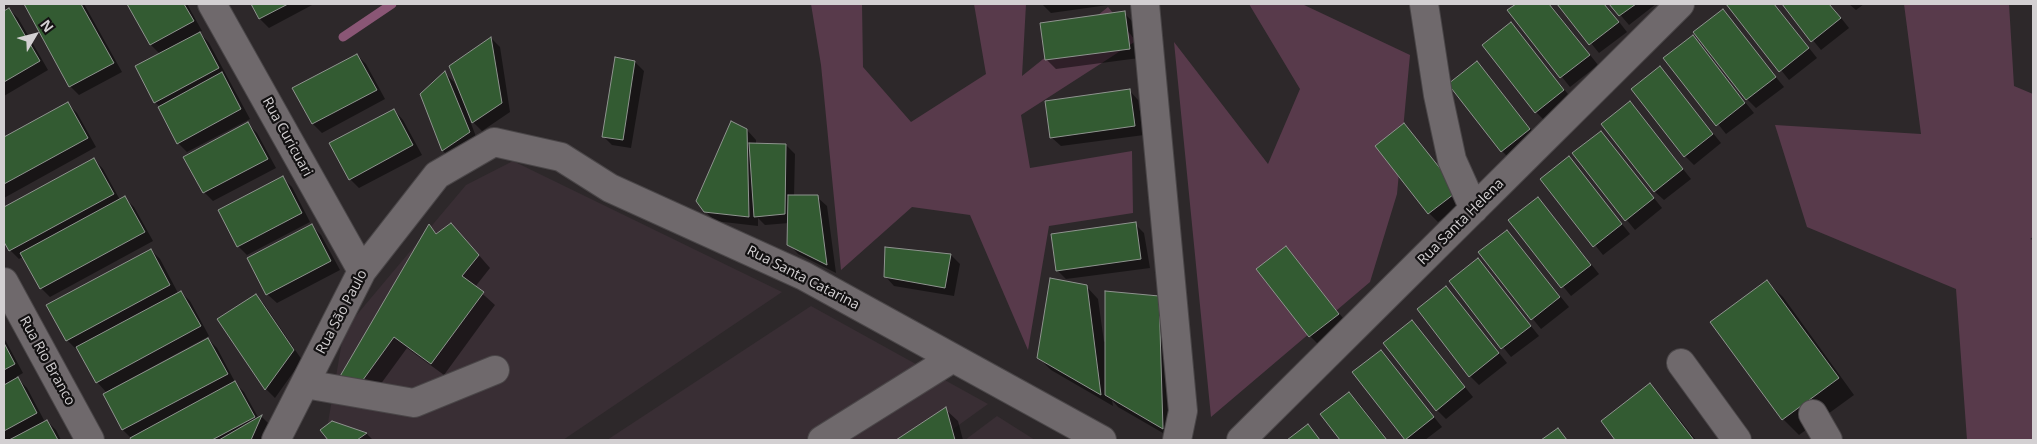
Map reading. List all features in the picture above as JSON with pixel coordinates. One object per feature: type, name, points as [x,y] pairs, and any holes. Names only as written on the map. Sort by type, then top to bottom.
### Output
[{"type":"street","name":"Rua Curicuari","points":[[212,4],[362,271]]},
{"type":"street","points":[[1145,4],[1183,411],[1177,440]]},
{"type":"street","points":[[1424,4],[1438,96],[1452,160],[1474,209]]},
{"type":"street","name":"Rua Santa Helena","points":[[1241,440],[1680,4]]},
{"type":"street","name":"Rua São Paulo","points":[[276,440],[362,271],[437,175],[494,142]]},
{"type":"street","name":"Rua Santa Catarina","points":[[494,142],[560,157],[610,188],[804,276],[953,358],[1066,433],[1102,440]]},
{"type":"street","name":"Rua Rio Branco","points":[[4,282],[90,440]]},
{"type":"street","points":[[822,440],[953,358]]},
{"type":"street","points":[[1681,363],[1736,440]]},
{"type":"street","points":[[304,384],[414,403],[495,370]]},
{"type":"street","points":[[1813,414],[1828,440]]},
{"type":"shaded area","points":[[811,4],[862,4],[863,67],[911,122],[986,74],[974,4],[1026,4],[1022,76],[1108,7],[1136,41],[1021,115],[1030,168],[1132,151],[1133,213],[1049,226],[1028,350],[970,215],[912,207],[841,270],[821,65]]},
{"type":"shaded area","points":[[1249,4],[1302,4],[1410,55],[1397,194],[1370,282],[1211,417],[1174,42],[1268,164],[1300,89]]},
{"type":"shaded area","points":[[1904,4],[2009,4],[2014,86],[2033,94],[2033,237],[2030,239],[2033,240],[2033,440],[1967,440],[1956,289],[1807,227],[1775,125],[1921,134]]},
{"type":"shaded area","points":[[513,161],[782,292],[563,440],[325,440],[344,330],[466,185]]},
{"type":"shaded area","points":[[811,306],[988,404],[938,440],[607,440]]},
{"type":"shaded area","points":[[997,416],[1035,440],[965,440]]},
{"type":"building","points":[[24,4],[81,4],[114,63],[69,87]]},
{"type":"building","points":[[127,4],[184,4],[194,21],[150,45]]},
{"type":"building","points":[[251,4],[288,4],[259,19]]},
{"type":"building","points":[[1516,4],[1549,4],[1590,55],[1560,78],[1507,10]]},
{"type":"building","points":[[1557,4],[1604,4],[1619,22],[1589,45]]},
{"type":"building","points":[[1609,4],[1636,4],[1619,16]]},
{"type":"building","points":[[1726,4],[1774,4],[1809,48],[1779,72]]},
{"type":"building","points":[[1782,4],[1829,4],[1841,18],[1811,42]]},
{"type":"building","points":[[9,8],[40,61],[4,82],[4,11]]},
{"type":"building","points":[[1723,9],[1776,77],[1746,100],[1693,32]]},
{"type":"building","points":[[1125,11],[1130,49],[1045,60],[1040,23]]},
{"type":"building","points":[[1511,22],[1564,90],[1535,113],[1482,45]]},
{"type":"building","points":[[200,32],[219,68],[154,103],[135,66]]},
{"type":"building","points":[[1693,35],[1745,103],[1716,126],[1663,58]]},
{"type":"building","points":[[491,37],[502,103],[472,123],[449,66]]},
{"type":"building","points":[[357,54],[377,90],[312,124],[292,88]]},
{"type":"building","points":[[615,57],[635,61],[623,140],[602,137]]},
{"type":"building","points":[[1477,61],[1530,129],[1501,152],[1448,84]]},
{"type":"building","points":[[1660,66],[1713,134],[1684,157],[1631,89]]},
{"type":"building","points":[[445,71],[470,132],[442,151],[420,94]]},
{"type":"building","points":[[222,72],[241,109],[177,144],[158,107]]},
{"type":"building","points":[[1130,89],[1135,126],[1050,138],[1045,101]]},
{"type":"building","points":[[1630,101],[1683,169],[1654,192],[1601,124]]},
{"type":"building","points":[[68,102],[88,138],[4,184],[4,137]]},
{"type":"building","points":[[394,109],[413,145],[349,180],[329,143]]},
{"type":"building","points":[[731,121],[747,129],[749,217],[704,212],[696,201]]},
{"type":"building","points":[[248,122],[268,159],[203,193],[183,157]]},
{"type":"building","points":[[1404,123],[1458,191],[1428,214],[1375,146]]},
{"type":"building","points":[[1601,131],[1654,198],[1625,221],[1572,153]]},
{"type":"building","points":[[749,143],[786,144],[785,214],[754,217]]},
{"type":"building","points":[[1569,156],[1622,224],[1593,247],[1540,179]]},
{"type":"building","points":[[94,158],[114,194],[9,251],[4,242],[4,207]]},
{"type":"building","points":[[283,176],[302,213],[237,247],[218,210]]},
{"type":"building","points":[[788,195],[818,195],[827,265],[787,245]]},
{"type":"building","points":[[125,196],[145,232],[40,289],[20,253]]},
{"type":"building","points":[[1538,197],[1591,265],[1561,288],[1508,220]]},
{"type":"building","points":[[1136,222],[1141,259],[1056,271],[1051,234]]},
{"type":"building","points":[[451,223],[479,255],[462,276],[484,292],[431,364],[394,337],[360,384],[339,378],[429,224],[436,234]]},
{"type":"building","points":[[312,224],[331,261],[266,295],[247,258]]},
{"type":"building","points":[[1507,230],[1560,297],[1531,320],[1478,252]]},
{"type":"building","points":[[1286,246],[1339,314],[1309,337],[1256,269]]},
{"type":"building","points":[[885,247],[951,254],[945,288],[884,277]]},
{"type":"building","points":[[151,249],[170,285],[66,341],[46,305]]},
{"type":"building","points":[[1478,258],[1531,326],[1501,349],[1449,281]]},
{"type":"building","points":[[1050,278],[1087,285],[1101,395],[1037,358]]},
{"type":"building","points":[[1767,280],[1839,378],[1782,420],[1710,322]]},
{"type":"building","points":[[1446,286],[1499,353],[1469,377],[1417,309]]},
{"type":"building","points":[[181,291],[201,326],[96,383],[76,347]]},
{"type":"building","points":[[1105,291],[1159,296],[1163,429],[1105,395]]},
{"type":"building","points":[[256,294],[294,350],[265,390],[217,319]]},
{"type":"building","points":[[1412,320],[1465,387],[1436,411],[1383,343]]},
{"type":"building","points":[[208,338],[228,374],[122,430],[103,394]]},
{"type":"building","points":[[4,343],[15,364],[4,370]]},
{"type":"building","points":[[1381,350],[1434,417],[1405,440],[1352,372]]},
{"type":"building","points":[[18,377],[37,413],[4,431],[4,385]]},
{"type":"building","points":[[235,381],[255,417],[212,440],[131,440],[130,438]]},
{"type":"building","points":[[1650,383],[1694,440],[1615,440],[1601,421]]},
{"type":"building","points":[[1349,392],[1387,440],[1340,440],[1320,414]]},
{"type":"building","points":[[946,407],[955,440],[896,440]]},
{"type":"building","points":[[262,415],[251,440],[219,440]]},
{"type":"building","points":[[47,420],[58,440],[9,440]]},
{"type":"building","points":[[332,421],[367,433],[357,440],[328,440],[320,430]]},
{"type":"building","points":[[1308,424],[1320,440],[1287,440]]},
{"type":"building","points":[[1558,428],[1567,440],[1541,440]]},
{"type":"waterway","points":[[343,37],[392,4]]}]
